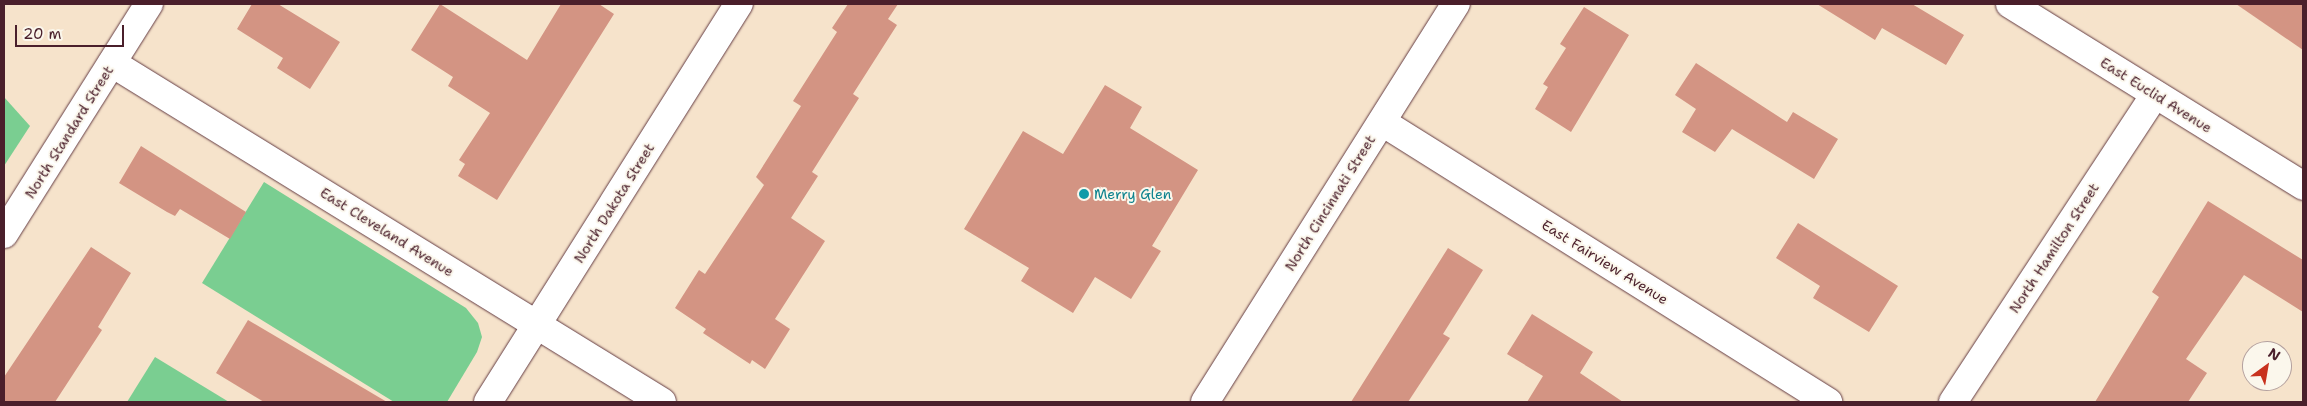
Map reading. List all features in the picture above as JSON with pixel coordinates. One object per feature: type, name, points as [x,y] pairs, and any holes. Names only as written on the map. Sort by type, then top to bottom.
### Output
[{"type":"street","name":"North Standard Street","points":[[4,234],[149,4]]},
{"type":"street","name":"North Dakota Street","points":[[488,402],[738,4]]},
{"type":"street","name":"North Cincinnati Street","points":[[1205,402],[1456,4]]},
{"type":"street","name":"East Euclid Avenue","points":[[2010,4],[2303,186]]},
{"type":"street","name":"East Cleveland Avenue","points":[[112,63],[662,402]]},
{"type":"street","name":"North Hamilton Street","points":[[1953,402],[2155,94]]},
{"type":"street","name":"East Fairview Avenue","points":[[1382,122],[1828,402]]},
{"type":"green space","points":[[4,97],[30,126],[4,166]]},
{"type":"green space","points":[[264,182],[466,308],[478,323],[482,337],[477,352],[447,402],[394,402],[202,283]]},
{"type":"green space","points":[[155,357],[229,402],[127,402]]},
{"type":"building","points":[[252,4],[278,4],[340,42],[310,89],[277,68],[283,58],[237,29]]},
{"type":"building","points":[[440,4],[527,60],[561,4],[599,4],[614,14],[497,200],[458,176],[465,164],[459,160],[490,113],[448,86],[453,77],[411,50]]},
{"type":"building","points":[[848,4],[898,4],[888,19],[897,25],[853,94],[859,98],[812,172],[818,176],[791,218],[825,241],[775,319],[790,329],[765,369],[752,360],[750,364],[703,333],[706,329],[675,308],[699,270],[705,274],[764,185],[756,177],[801,106],[793,101],[837,32],[832,28]]},
{"type":"building","points":[[1817,4],[1912,4],[1964,35],[1946,65],[1882,28],[1875,40]]},
{"type":"building","points":[[2236,4],[2303,4],[2303,50]]},
{"type":"building","points":[[1584,7],[1629,35],[1571,132],[1535,109],[1548,87],[1543,84],[1566,48],[1560,44]]},
{"type":"building","points":[[1696,63],[1787,122],[1793,112],[1838,139],[1814,179],[1732,129],[1715,152],[1682,132],[1696,109],[1675,95]]},
{"type":"building","name":"Merry Glen","points":[[1105,85],[1142,107],[1130,128],[1198,170],[1152,246],[1161,251],[1131,299],[1095,277],[1073,313],[1021,281],[1029,268],[964,229],[1023,131],[1063,154]]},
{"type":"building","points":[[141,146],[246,212],[230,239],[180,209],[175,216],[167,212],[119,183]]},
{"type":"building","points":[[2208,201],[2303,260],[2303,312],[2244,275],[2186,359],[2207,373],[2188,402],[2095,402],[2159,297],[2152,292]]},
{"type":"building","points":[[1798,223],[1898,286],[1869,332],[1813,298],[1820,286],[1776,258]]},
{"type":"building","points":[[91,247],[131,273],[98,327],[102,330],[55,402],[4,402],[4,377]]},
{"type":"building","points":[[1448,248],[1483,270],[1443,334],[1450,338],[1408,402],[1351,402]]},
{"type":"building","points":[[1532,314],[1593,352],[1580,373],[1623,402],[1527,402],[1543,376],[1507,354]]},
{"type":"building","points":[[248,320],[387,402],[264,402],[216,373]]},
{"type":"place","name":"Merry Glen","points":[[1084,194]]}]
